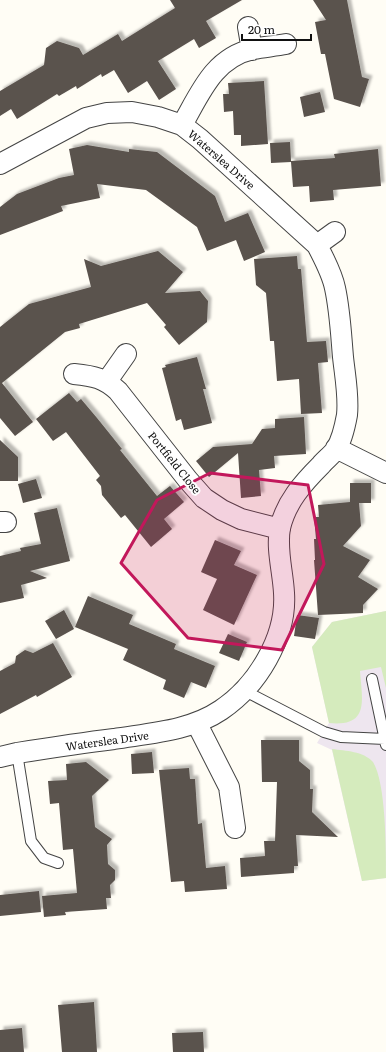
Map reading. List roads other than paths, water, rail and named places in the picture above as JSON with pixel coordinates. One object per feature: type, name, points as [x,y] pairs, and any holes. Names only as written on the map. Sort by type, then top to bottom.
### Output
[{"type":"street","points":[[248,27],[252,50]]},
{"type":"street","points":[[182,126],[206,81],[216,68],[230,58],[252,50],[286,44]]},
{"type":"street","name":"Waterslea Drive","points":[[0,164],[86,118],[107,113],[132,112],[158,117],[182,126],[200,139],[317,245],[328,266],[335,287],[345,374],[347,415],[343,432],[336,448],[300,486],[290,502],[280,529],[280,554],[284,594],[283,612],[279,632],[260,670],[245,690],[221,710],[197,724],[162,732],[8,755]]},
{"type":"street","points":[[317,245],[335,232]]},
{"type":"street","points":[[107,381],[126,354]]},
{"type":"street","name":"Portfield Close","points":[[74,374],[90,375],[107,381],[118,391],[204,498],[222,510],[241,519],[280,529]]},
{"type":"street","points":[[336,448],[386,473]]},
{"type":"street","points":[[197,724],[238,785],[235,828]]},
{"type":"lane","points":[[245,690],[324,732],[341,737],[385,742],[372,679]]},
{"type":"lane","name":"Waterslea Drive","points":[[8,755],[31,841],[44,858],[58,863]]}]
